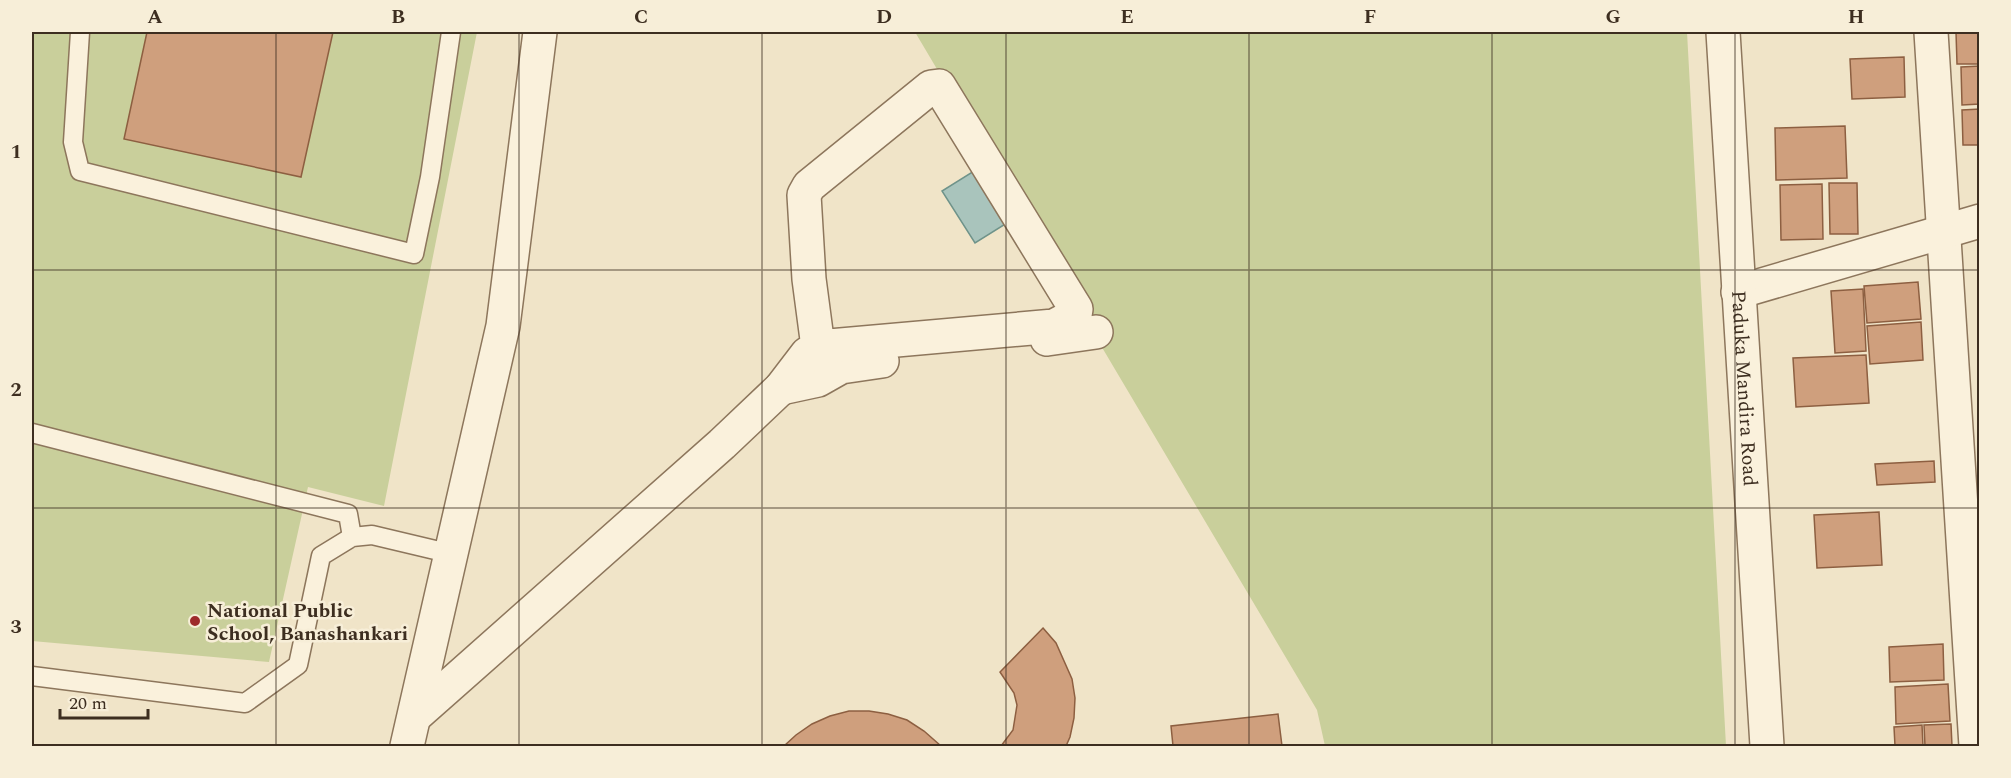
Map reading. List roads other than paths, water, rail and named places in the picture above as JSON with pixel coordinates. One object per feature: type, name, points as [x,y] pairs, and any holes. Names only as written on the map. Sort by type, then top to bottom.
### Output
[{"type":"street","points":[[411,731],[503,326],[540,32]]},
{"type":"street","name":"Paduka Mandira Road","points":[[1723,32],[1767,747]]},
{"type":"street","points":[[1931,32],[1944,233],[1968,419],[1976,747]]},
{"type":"street","points":[[411,731],[722,444],[781,388],[807,354],[818,347],[1054,326],[1076,315],[1076,309],[939,86],[931,87],[809,186],[804,195],[809,279],[818,347]]},
{"type":"street","points":[[1738,292],[1980,221]]},
{"type":"street","points":[[781,388],[818,380],[842,367],[1096,332]]},
{"type":"lane","points":[[80,32],[73,142],[80,171],[414,254],[430,177],[450,32]]},
{"type":"lane","points":[[32,433],[348,514],[352,537]]},
{"type":"lane","points":[[32,676],[245,703],[298,665],[321,556],[352,537],[372,535],[452,554]]},
{"type":"water","points":[[974,171],[1007,223],[975,243],[942,191]]},
{"type":"place","name":"National Public School, Banashankari","points":[[195,621]]}]
